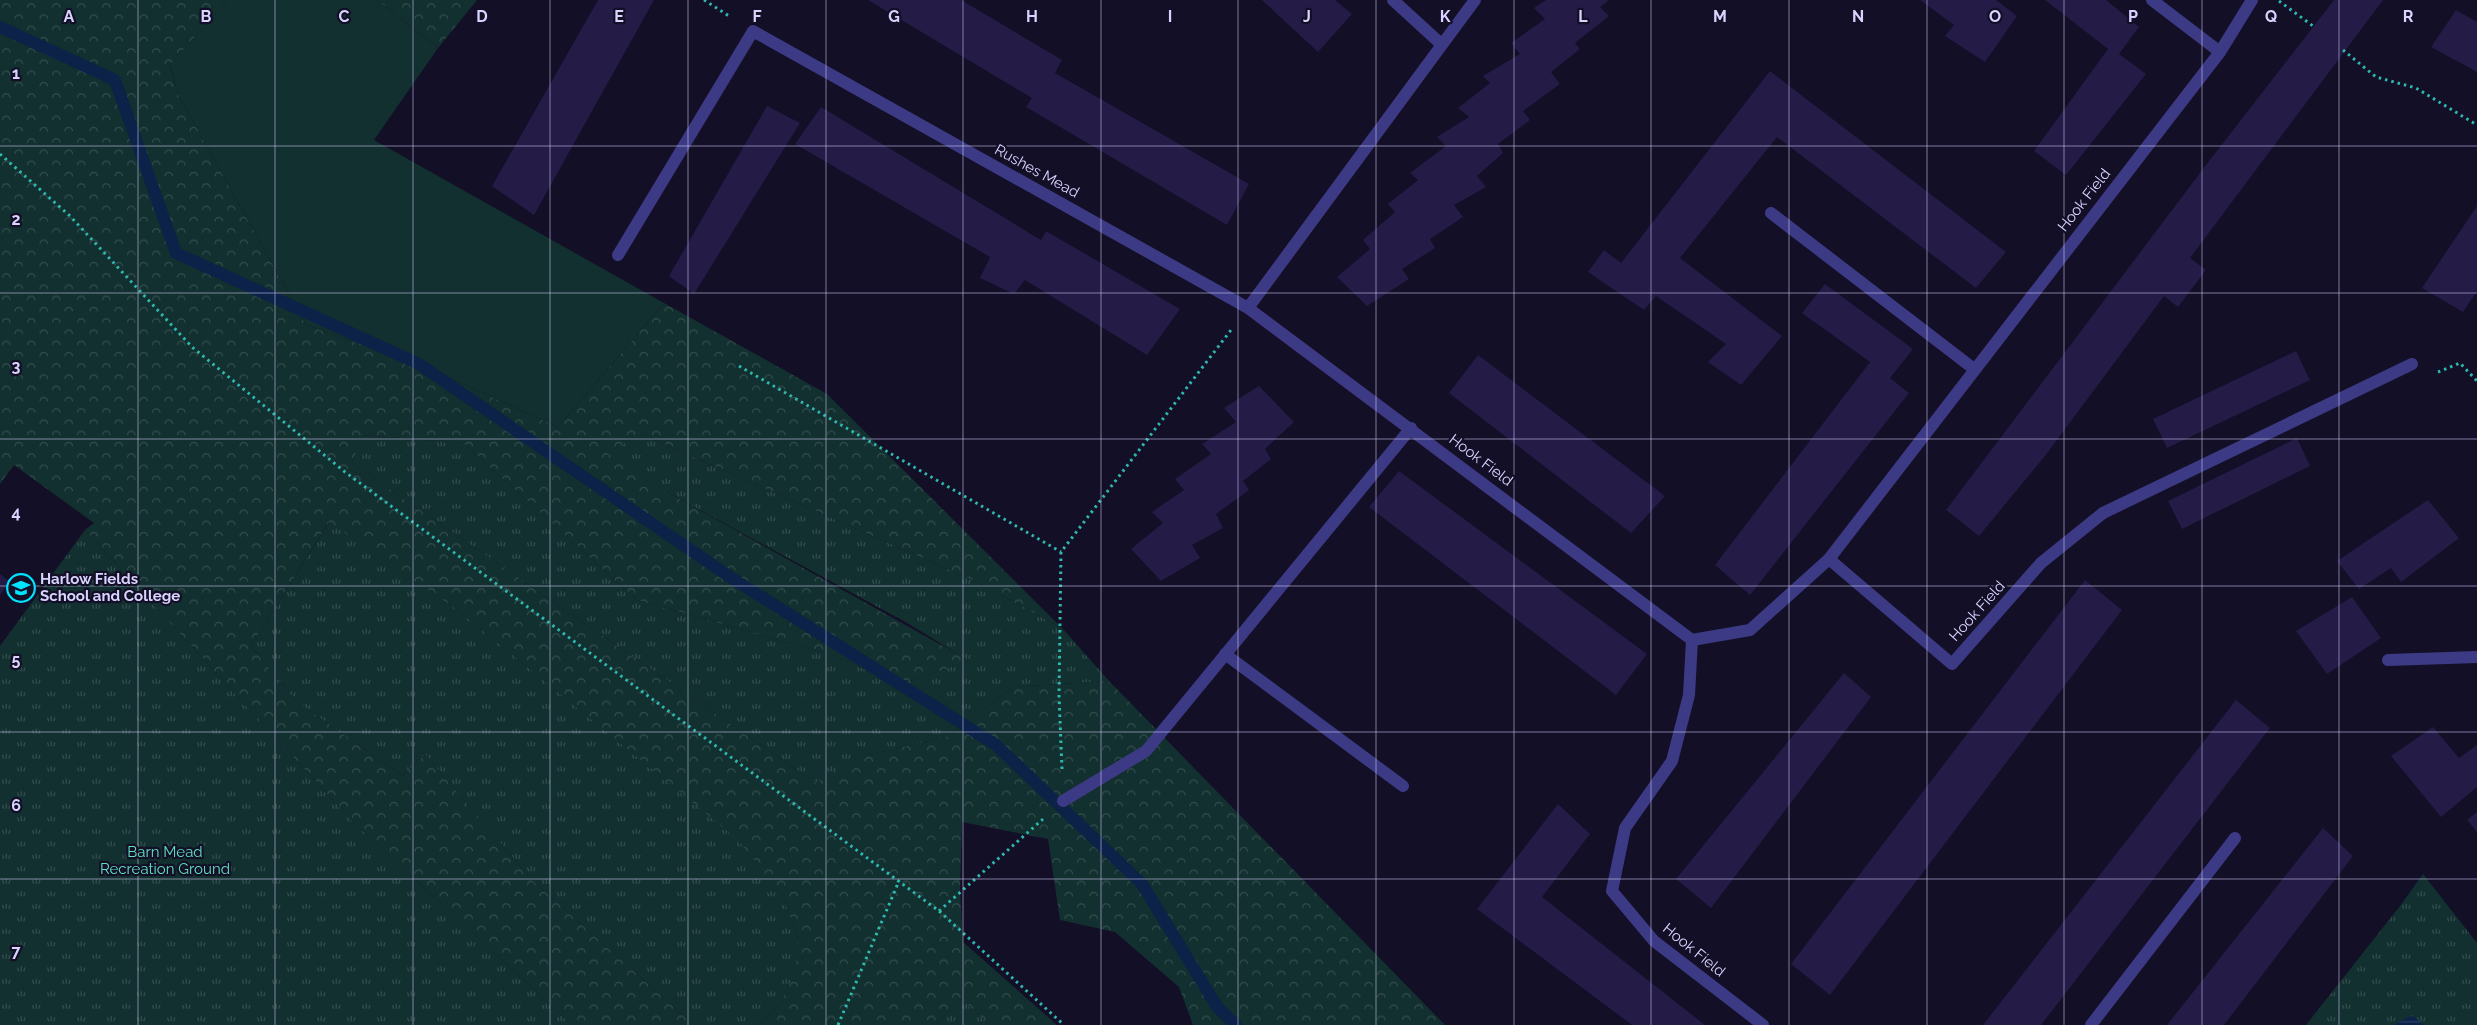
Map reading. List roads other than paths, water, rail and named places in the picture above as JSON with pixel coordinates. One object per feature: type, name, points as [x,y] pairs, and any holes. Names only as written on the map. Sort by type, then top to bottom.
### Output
[{"type":"street","points":[[1394,0],[1441,44]]},
{"type":"street","points":[[1248,308],[1474,0]]},
{"type":"street","points":[[2152,0],[2220,52]]},
{"type":"street","name":"Hook Field","points":[[1248,308],[1411,428],[1692,640],[1750,630],[1829,559],[2220,52],[2252,0]]},
{"type":"street","name":"Rushes Mead","points":[[618,255],[753,31],[1248,308]]},
{"type":"street","points":[[1771,213],[1974,369]]},
{"type":"street","name":"Hook Field","points":[[1829,559],[1952,664],[2041,564],[2103,513],[2412,364]]},
{"type":"street","points":[[1063,801],[1146,751],[1411,428]]},
{"type":"street","name":"Hook Field","points":[[1692,640],[1689,695],[1672,760],[1625,828],[1612,891],[1654,941],[1763,1025]]},
{"type":"street","points":[[1225,654],[1402,786]]},
{"type":"street","points":[[2388,660],[2477,657]]},
{"type":"street","points":[[2091,1025],[2235,838]]},
{"type":"water","points":[[2412,1015],[2424,1025],[2394,1025]]},
{"type":"waterway","points":[[0,27],[115,80],[176,253],[419,364],[730,577],[996,745],[1142,884],[1218,1008],[1236,1025]]},
{"type":"place","name":"Harlow Fields School and College","points":[[21,588]]},
{"type":"park label","name":"Barn Mead Recreation Ground","points":[[165,860]]}]
